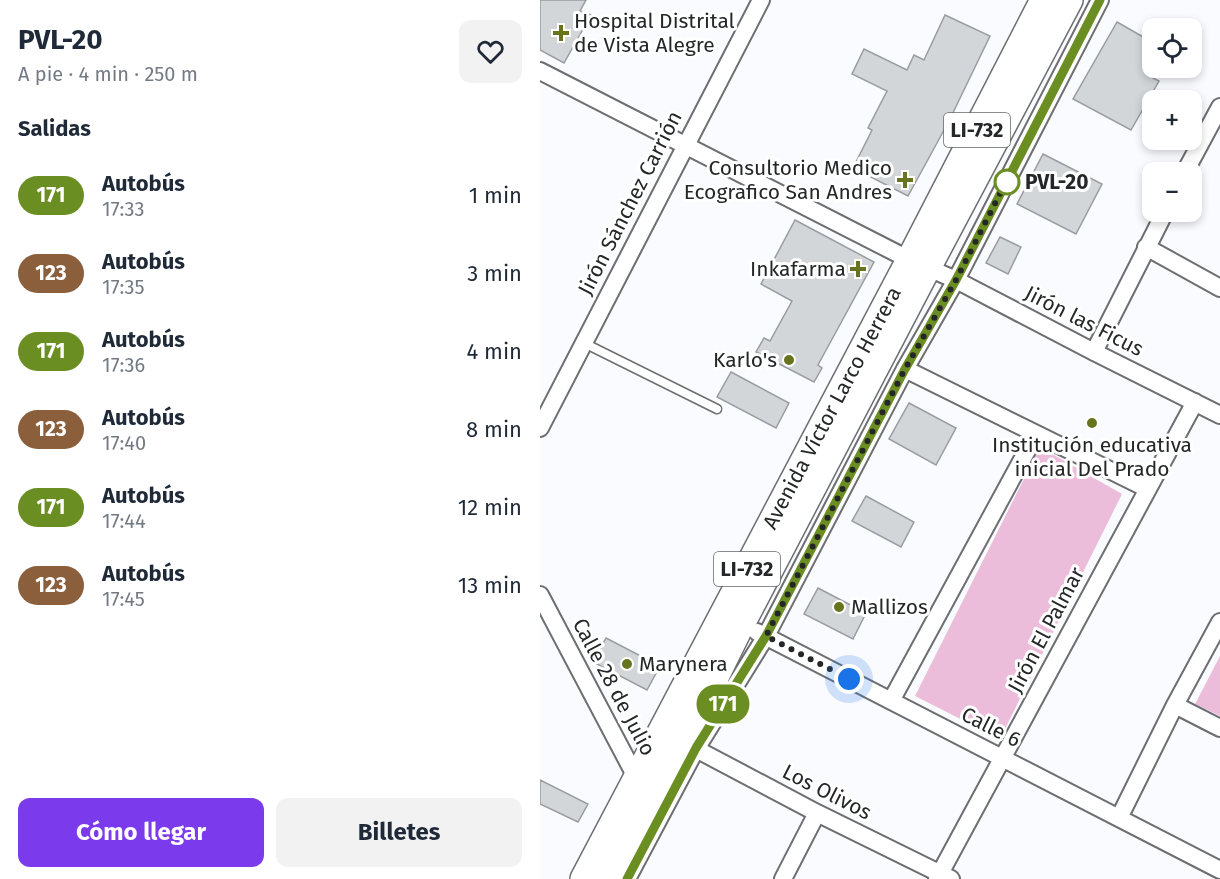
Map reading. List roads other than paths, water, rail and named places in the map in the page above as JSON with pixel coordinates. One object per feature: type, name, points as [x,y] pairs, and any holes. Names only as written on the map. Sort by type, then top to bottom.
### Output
[{"type":"main road","name":"Avenida Víctor Larco Herrera","points":[[612,879],[647,785],[689,746],[741,624],[918,264],[1044,0]]},
{"type":"main road","name":"Avenida Víctor Larco Herrera","points":[[584,879],[647,785],[918,264],[1069,0]]},
{"type":"street","name":"Jirón Sánchez Carrión","points":[[540,428],[761,0]]},
{"type":"street","name":"Avenida Víctor Larco Herrera","points":[[627,879],[689,746],[766,636],[905,369],[956,280],[1100,0]]},
{"type":"street","name":"Jirón las Ficus","points":[[540,71],[1220,415]]},
{"type":"street","points":[[1190,162],[1220,107]]},
{"type":"street","points":[[1094,352],[1160,222]]},
{"type":"street","points":[[1146,248],[1220,288]]},
{"type":"street","points":[[905,369],[1148,489]]},
{"type":"street","name":"Jirón El Palmar","points":[[943,877],[1002,758],[1195,402]]},
{"type":"street","points":[[891,701],[1036,434]]},
{"type":"street","name":"Calle 28 de Julio","points":[[540,595],[647,785]]},
{"type":"street","points":[[1119,818],[1175,705],[1220,622]]},
{"type":"street","name":"Calle 6","points":[[741,624],[1220,870]]},
{"type":"street","points":[[1175,705],[1220,728]]},
{"type":"street","name":"Los Olivos","points":[[689,746],[943,877]]},
{"type":"street","points":[[783,879],[817,813]]},
{"type":"lane","points":[[584,343],[717,409]]},
{"type":"place","name":"Hospital Distrital de Vista Alegre","points":[[561,33]]},
{"type":"place","name":"Consultorio Medico Ecografico San Andres","points":[[905,180]]},
{"type":"place","name":"PVL-20","points":[[1007,182]]},
{"type":"place","name":"Inkafarma","points":[[858,269]]},
{"type":"place","name":"Karlo's","points":[[789,360]]},
{"type":"place","name":"Institución educativa inicial Del Prado","points":[[1092,423]]},
{"type":"place","name":"Mallizos","points":[[839,607]]},
{"type":"place","name":"Marynera","points":[[627,664]]}]
